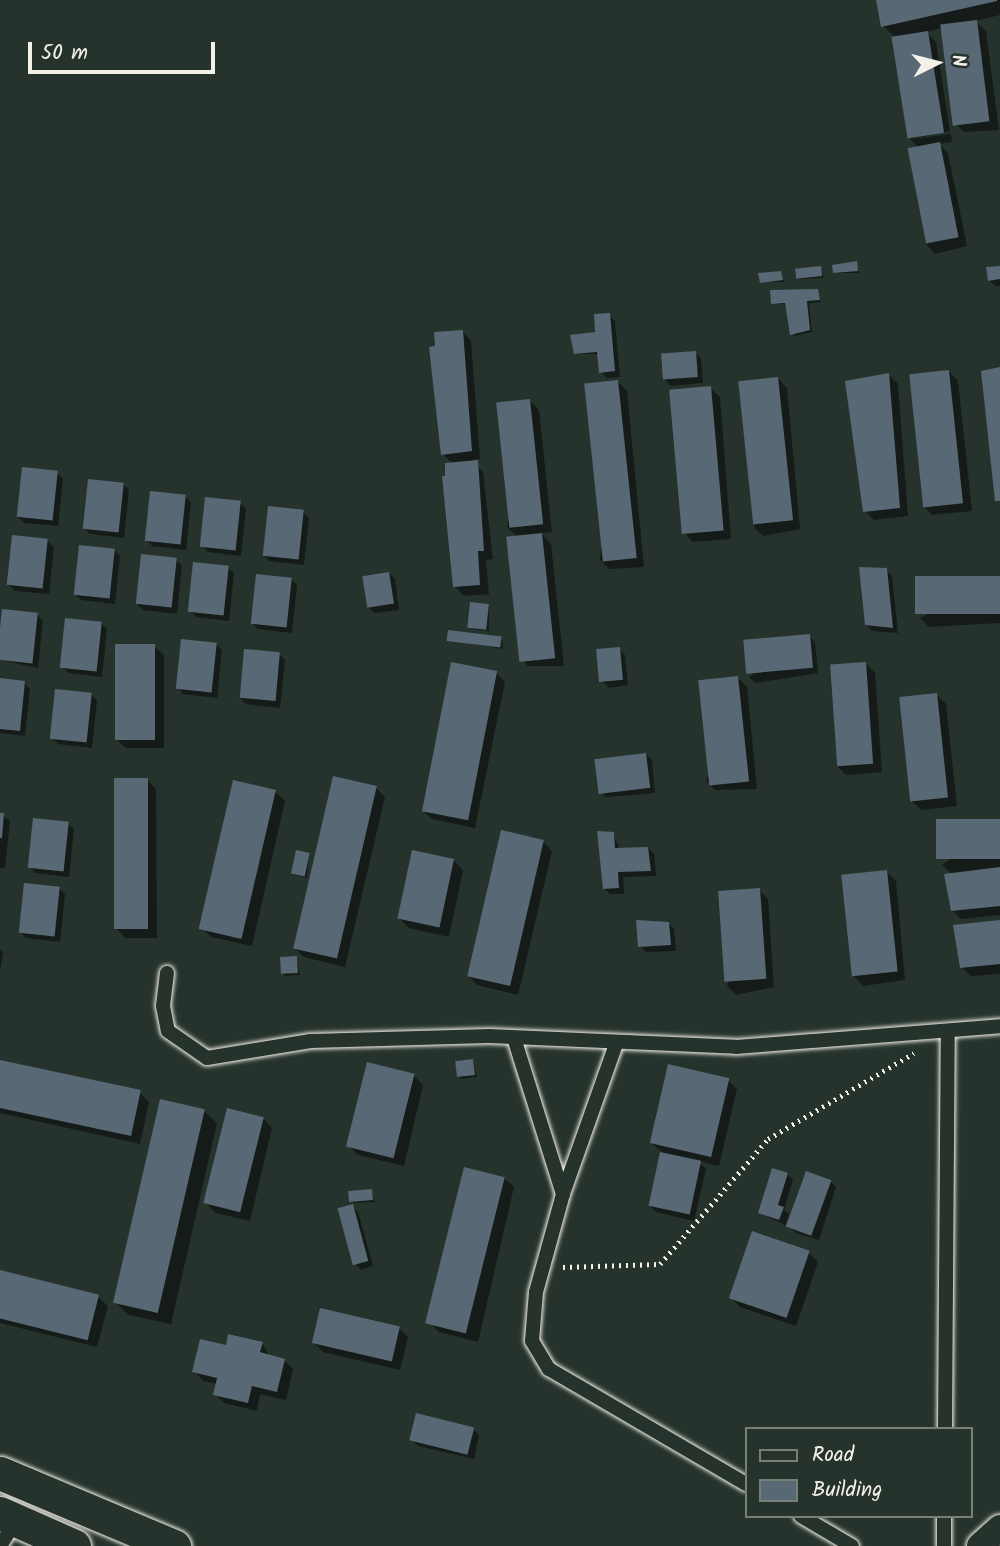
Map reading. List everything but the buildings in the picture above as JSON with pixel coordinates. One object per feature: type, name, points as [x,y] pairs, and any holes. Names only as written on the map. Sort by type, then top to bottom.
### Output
[{"type":"street","points":[[0,1473],[174,1546]]},
{"type":"street","points":[[6,1526],[74,1546]]},
{"type":"street","points":[[981,1546],[1000,1528]]},
{"type":"lane","points":[[167,973],[163,1006],[168,1031],[207,1058],[311,1041],[514,1038],[736,1048],[948,1034],[1000,1026]]},
{"type":"lane","points":[[944,1427],[948,1034]]},
{"type":"lane","points":[[514,1038],[563,1194]]},
{"type":"lane","points":[[616,1044],[563,1194],[542,1268],[531,1315],[532,1341],[549,1369],[744,1483]]},
{"type":"lane","points":[[804,1518],[852,1546]]},
{"type":"lane","points":[[944,1518],[944,1546]]},
{"type":"path","points":[[542,1268],[660,1264],[768,1139],[948,1034]]}]
